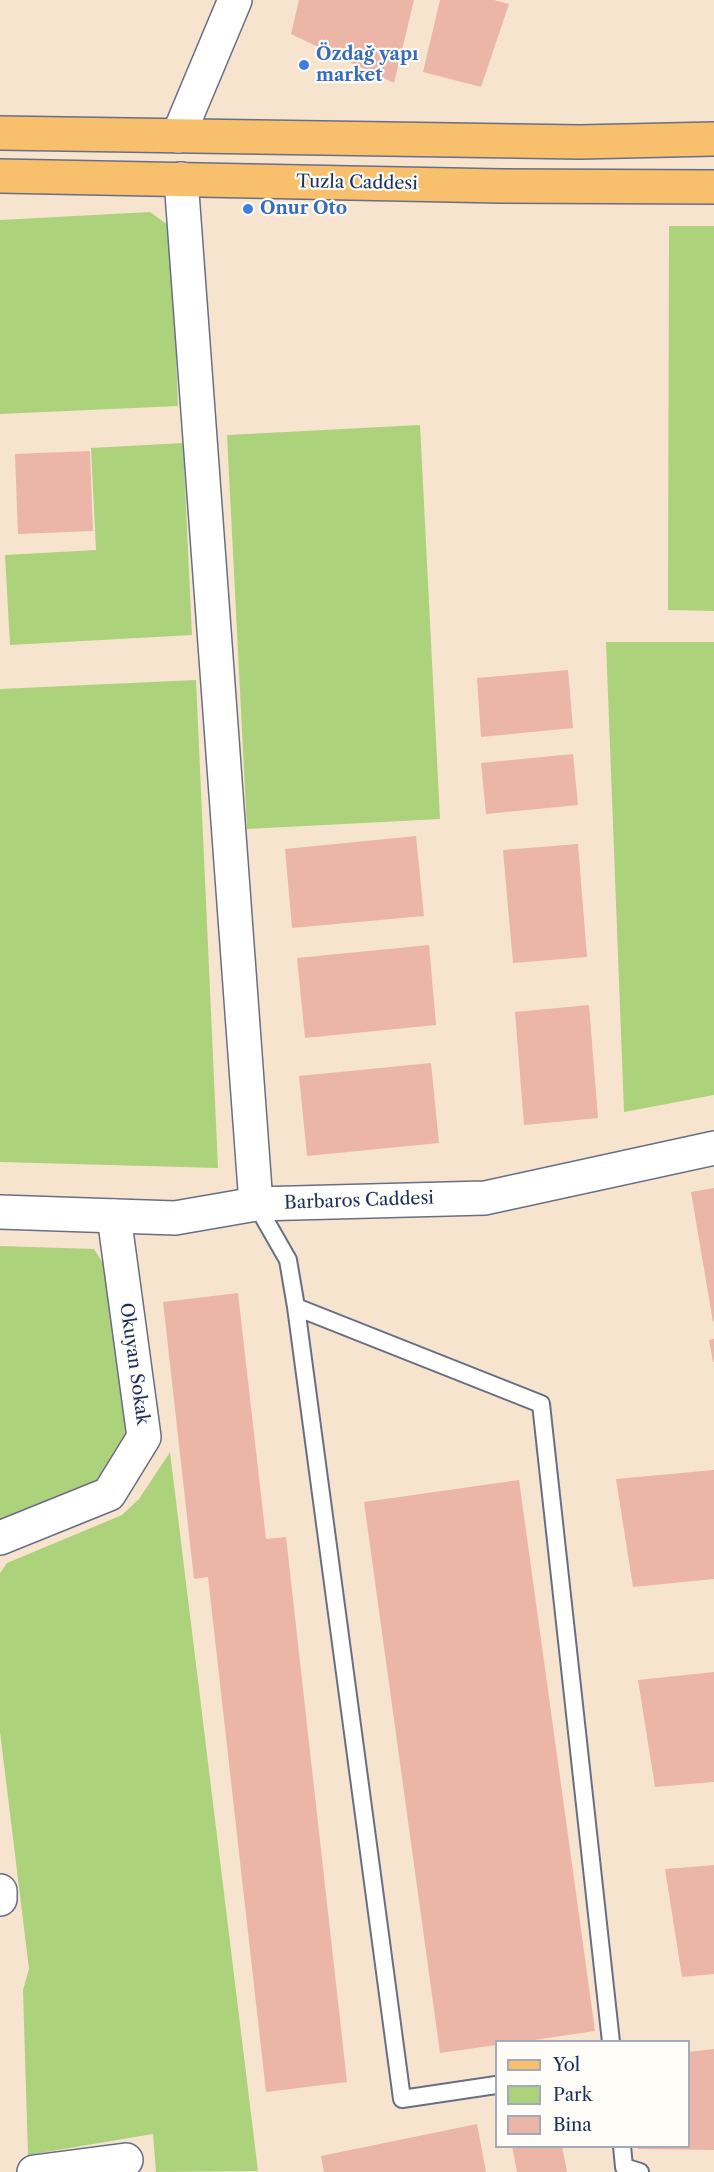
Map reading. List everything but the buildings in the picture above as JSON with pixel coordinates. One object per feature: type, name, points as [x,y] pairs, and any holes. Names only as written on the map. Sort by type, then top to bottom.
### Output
[{"type":"main road","points":[[0,133],[580,142],[714,139]]},
{"type":"main road","name":"Tuzla Caddesi","points":[[0,176],[489,186],[714,187]]},
{"type":"street","points":[[178,136],[235,0]]},
{"type":"street","points":[[182,179],[256,1204]]},
{"type":"street","name":"Barbaros Caddesi","points":[[0,1212],[175,1218],[256,1204],[485,1197],[714,1148]]},
{"type":"street","name":"Okuyan Sokak","points":[[0,1538],[109,1494],[144,1437],[114,1216]]},
{"type":"street","points":[[0,1891],[0,1899]]},
{"type":"street","points":[[34,2172],[126,2160]]},
{"type":"lane","points":[[256,1204],[288,1260],[296,1307],[402,2099],[495,2085]]},
{"type":"lane","points":[[296,1307],[541,1404],[611,2040]]},
{"type":"lane","points":[[622,2148],[624,2167],[639,2172]]},
{"type":"green space","points":[[150,212],[171,227],[178,406],[0,414],[0,220]]},
{"type":"green space","points":[[669,226],[714,226],[714,611],[668,610]]},
{"type":"green space","points":[[420,425],[440,819],[247,829],[227,435]]},
{"type":"green space","points":[[183,443],[192,635],[10,645],[5,555],[96,550],[91,448]]},
{"type":"green space","points":[[606,642],[714,642],[714,1095],[624,1112]]},
{"type":"green space","points":[[196,680],[218,1168],[0,1162],[0,689]]},
{"type":"green space","points":[[0,1246],[94,1249],[111,1276],[128,1440],[106,1478],[0,1524]]},
{"type":"green space","points":[[170,1452],[258,2171],[156,2172],[153,2134],[28,2155],[23,1990],[29,1969],[0,1732],[0,1573],[7,1563],[122,1515],[139,1499]]},
{"type":"place","name":"Özdağ yapı market","points":[[304,65]]},
{"type":"place","name":"Onur Oto","points":[[248,209]]}]
